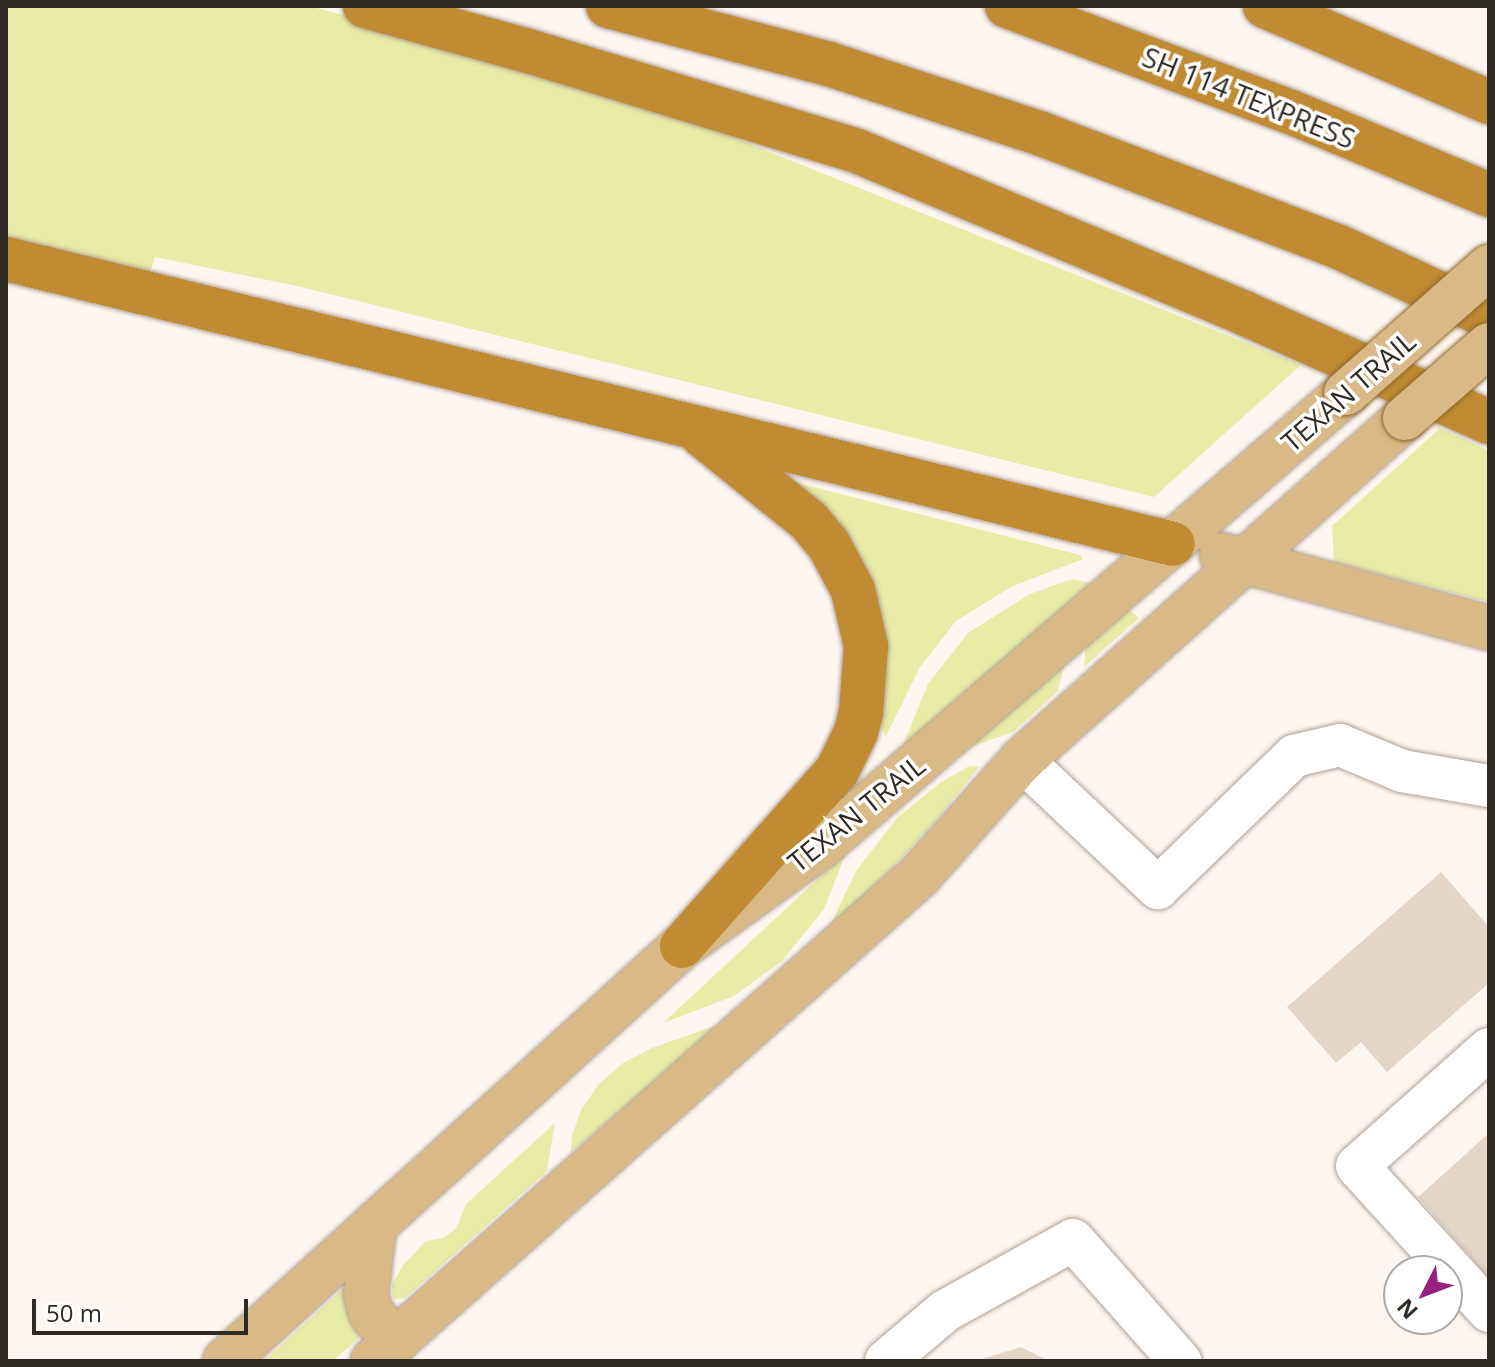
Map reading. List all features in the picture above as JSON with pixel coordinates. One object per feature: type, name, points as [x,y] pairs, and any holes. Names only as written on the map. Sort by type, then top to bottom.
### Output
[{"type":"highway","points":[[365,6],[857,151],[1244,313],[1489,422]]},
{"type":"highway","points":[[608,6],[829,64],[1039,133],[1339,247],[1489,317]]},
{"type":"highway","name":"SH 114 TEXPRESS","points":[[1007,6],[1276,106],[1489,195]]},
{"type":"highway","points":[[1265,6],[1489,102]]},
{"type":"highway","points":[[6,259],[149,297],[1173,544]]},
{"type":"highway","points":[[682,946],[837,771],[856,732],[861,712],[866,646],[853,590],[829,545],[809,521],[691,426]]},
{"type":"main road","name":"TEXAN TRAIL","points":[[225,1361],[682,946],[820,847],[1489,267]]},
{"type":"main road","name":"TEXAN TRAIL","points":[[394,1355],[919,876],[1022,760],[1489,345]]},
{"type":"main road","points":[[1173,544],[1244,560],[1489,628]]},
{"type":"main road","points":[[374,1227],[366,1295],[371,1313],[394,1355]]},
{"type":"lane","points":[[1022,760],[1158,888],[1294,756],[1340,745],[1402,771],[1489,786]]},
{"type":"lane","points":[[1489,1049],[1357,1166],[1489,1311]]},
{"type":"lane","points":[[886,1361],[945,1311],[1073,1240],[1180,1361]]},
{"type":"green space","points":[[6,6],[309,6],[370,22],[680,116],[1301,365],[1154,497],[297,286],[155,257],[146,284],[6,247]]},
{"type":"green space","points":[[1440,428],[1489,451],[1489,602],[1334,562],[1332,526]]},
{"type":"green space","points":[[798,483],[1080,555],[1083,559],[1011,587],[956,621],[920,667],[886,736],[880,727],[885,644],[797,487]]},
{"type":"green space","points":[[1072,579],[1092,583],[901,750],[928,684],[968,633],[1030,594]]},
{"type":"green space","points":[[1123,605],[1139,618],[1084,667],[1086,638]]},
{"type":"green space","points":[[1067,655],[1058,691],[1013,732],[959,751]]},
{"type":"green space","points":[[970,766],[979,767],[938,818],[890,871],[827,932],[856,871],[897,818],[941,782]]},
{"type":"green space","points":[[846,853],[824,909],[782,961],[734,996],[663,1023]]},
{"type":"green space","points":[[717,1025],[571,1152],[572,1136],[582,1108],[599,1084],[623,1063],[652,1048]]},
{"type":"green space","points":[[555,1123],[547,1171],[405,1298],[393,1299],[392,1285],[403,1265],[426,1241],[443,1238],[456,1229],[466,1204]]},
{"type":"green space","points":[[361,1272],[359,1338],[333,1361],[264,1361]]},
{"type":"building","points":[[1441,872],[1489,927],[1489,983],[1387,1072],[1361,1042],[1336,1063],[1287,1007]]},
{"type":"building","points":[[1489,1133],[1489,1278],[1418,1197]]},
{"type":"building","points":[[1021,1347],[1049,1361],[978,1361],[978,1360]]}]
